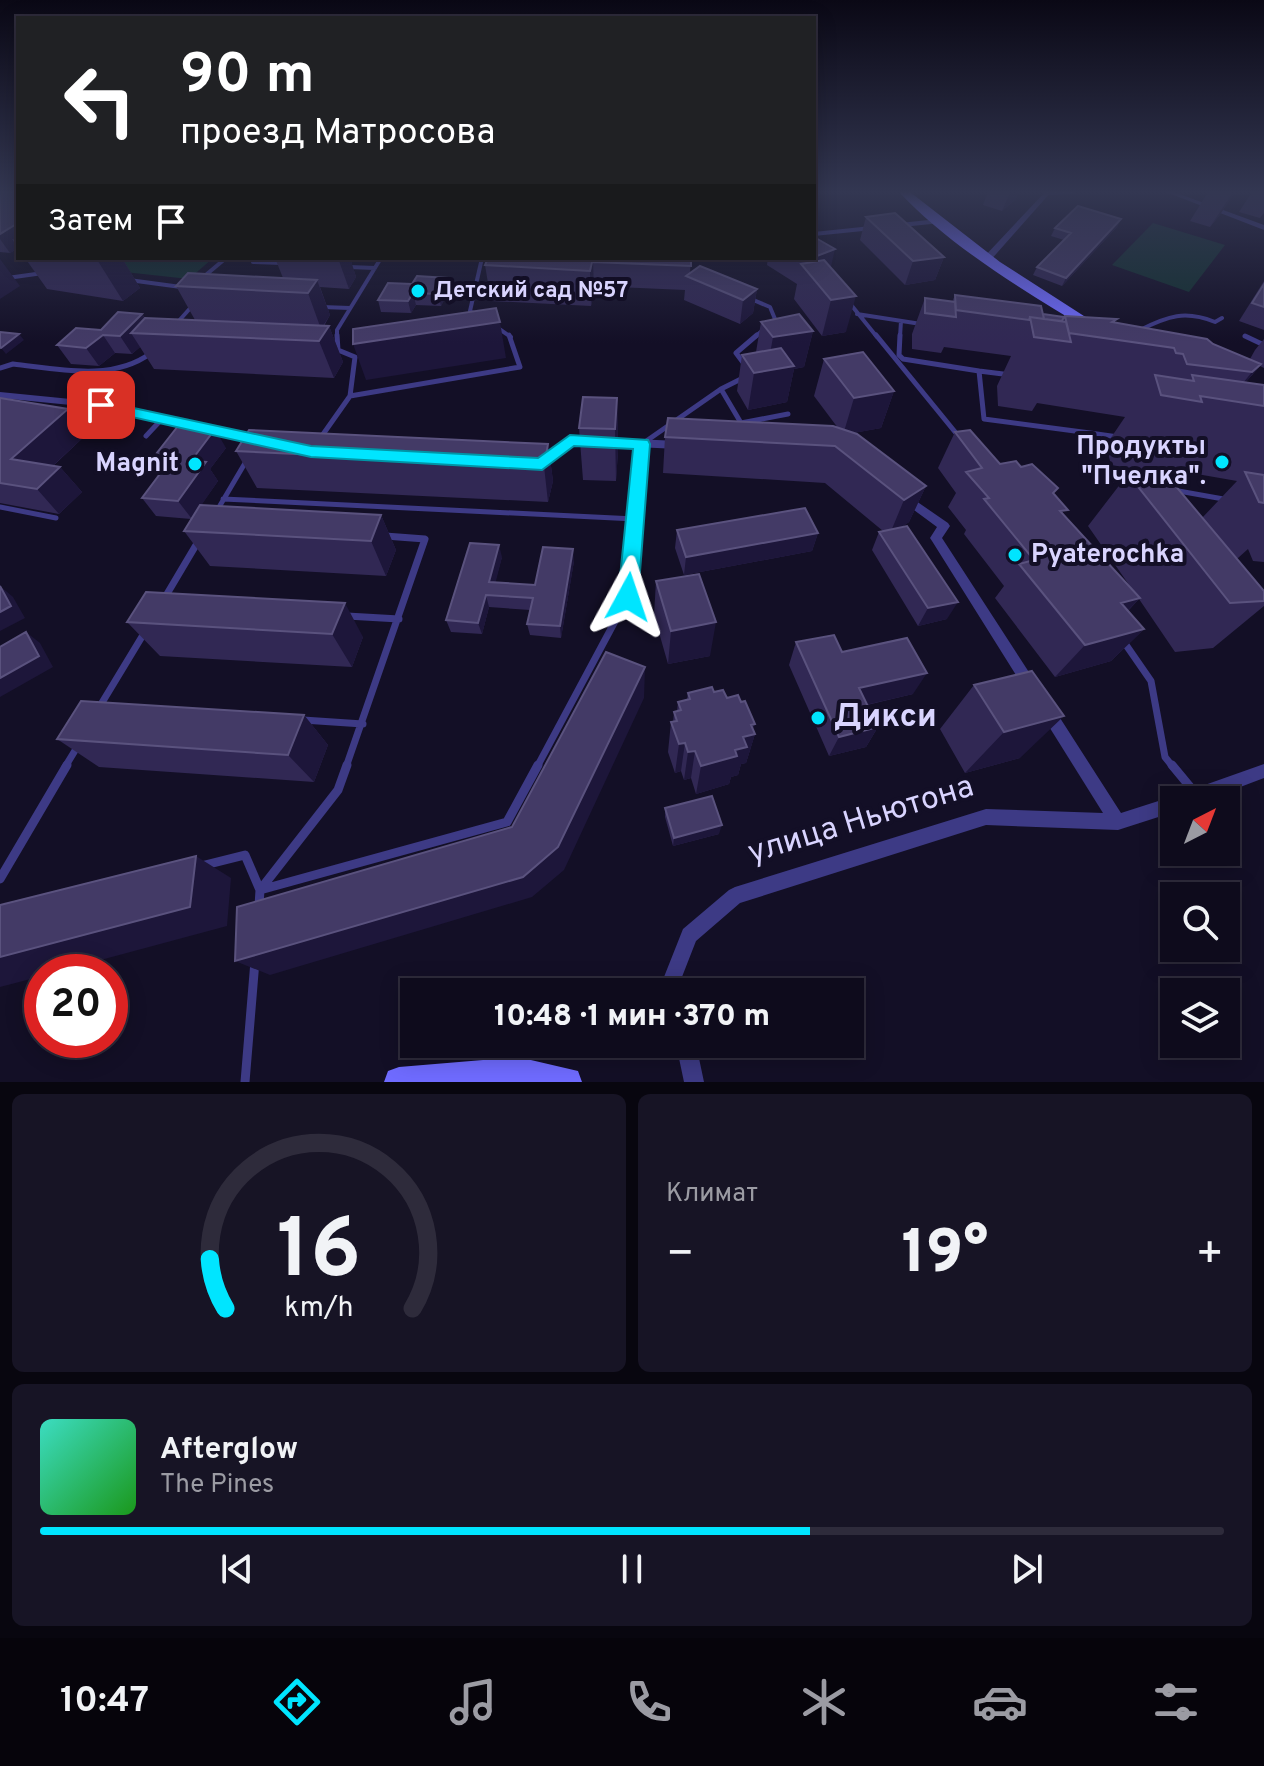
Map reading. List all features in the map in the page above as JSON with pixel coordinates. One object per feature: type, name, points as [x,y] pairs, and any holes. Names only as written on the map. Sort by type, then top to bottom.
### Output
[{"type":"street","points":[[964,242],[986,260],[1097,331]]},
{"type":"street","points":[[986,260],[1002,242]]},
{"type":"street","points":[[0,395],[101,405],[272,443]]},
{"type":"street","points":[[526,464],[542,464],[570,440],[689,446]]},
{"type":"street","points":[[311,452],[326,452]]},
{"type":"street","points":[[895,489],[944,526],[936,538],[1035,693]]},
{"type":"street","points":[[1044,706],[1118,822]]},
{"type":"street","points":[[1224,786],[1264,771]]},
{"type":"street","name":"улица Ньютона","points":[[673,978],[689,935],[735,896],[986,817],[1118,822],[1160,808]]},
{"type":"street","points":[[689,1058],[694,1082]]},
{"type":"street","points":[[399,1082],[518,1072],[567,1082]]},
{"type":"lane","points":[[127,279],[190,288],[224,260]]},
{"type":"lane","points":[[338,350],[337,330],[380,260]]},
{"type":"lane","points":[[350,396],[520,367],[510,335],[470,311],[482,260]]},
{"type":"lane","points":[[253,262],[284,264]]},
{"type":"lane","points":[[344,267],[375,268]]},
{"type":"lane","points":[[0,279],[51,272]]},
{"type":"lane","points":[[477,280],[492,280]]},
{"type":"lane","points":[[840,291],[968,446]]},
{"type":"lane","points":[[260,890],[507,822],[628,597],[642,444],[721,389],[751,374],[736,353],[775,319],[770,307],[746,297]]},
{"type":"lane","points":[[170,331],[199,299]]},
{"type":"lane","points":[[320,306],[350,308]]},
{"type":"lane","points":[[1133,333],[1176,312],[1197,314],[1215,322],[1222,318]]},
{"type":"lane","points":[[857,314],[931,325]]},
{"type":"lane","points":[[901,321],[899,355],[903,359],[1023,376]]},
{"type":"lane","points":[[495,337],[510,335]]},
{"type":"lane","points":[[1245,336],[1264,345]]},
{"type":"lane","points":[[0,368],[13,364],[99,372],[142,362],[161,342]]},
{"type":"lane","points":[[323,349],[338,350],[355,357],[370,355]]},
{"type":"lane","points":[[311,452],[350,396],[355,357]]},
{"type":"lane","points":[[979,371],[984,419],[1134,439]]},
{"type":"lane","points":[[721,389],[741,423],[788,414]]},
{"type":"lane","points":[[146,436],[161,420]]},
{"type":"lane","points":[[1090,433],[1101,478],[1130,483]]},
{"type":"lane","points":[[176,607],[160,606],[258,441]]},
{"type":"lane","points":[[1160,488],[1234,501]]},
{"type":"lane","points":[[223,499],[635,519]]},
{"type":"lane","points":[[0,507],[56,518]]},
{"type":"lane","points":[[260,890],[338,790],[425,539],[378,536]]},
{"type":"lane","points":[[335,615],[399,619]]},
{"type":"lane","points":[[93,719],[152,618]]},
{"type":"lane","points":[[1116,630],[1151,681],[1165,757],[1184,786]]},
{"type":"lane","points":[[100,706],[116,707]]},
{"type":"lane","points":[[286,718],[363,724]]},
{"type":"lane","points":[[0,879],[85,733]]},
{"type":"lane","points":[[184,870],[245,855],[260,890],[258,920]]},
{"type":"lane","points":[[245,1082],[256,949]]},
{"type":"green space","points":[[1134,242],[1225,245],[1189,292],[1112,265]]},
{"type":"green space","points":[[36,260],[211,260],[189,279],[32,262]]},
{"type":"building","points":[[816,242],[824,242],[835,249],[817,256]]},
{"type":"building","points":[[893,242],[928,242],[944,257],[913,261]]},
{"type":"building","points":[[1062,242],[1099,242],[1066,278],[1037,267]]},
{"type":"building","points":[[487,260],[593,260],[590,271],[485,265]]},
{"type":"building","points":[[691,260],[691,266],[593,262]]},
{"type":"building","points":[[824,260],[856,296],[831,300],[801,264]]},
{"type":"building","points":[[700,266],[757,289],[743,300],[686,276]]},
{"type":"building","points":[[188,273],[317,280],[308,293],[176,286]]},
{"type":"building","points":[[417,276],[447,278],[438,294],[413,293],[408,301],[378,300],[388,283],[412,284]]},
{"type":"building","points":[[1264,284],[1264,307],[1252,303]]},
{"type":"building","points":[[955,295],[1041,306],[1044,319],[1030,317],[1029,320],[956,310]]},
{"type":"building","points":[[925,298],[955,302],[956,317],[925,313]]},
{"type":"building","points":[[496,308],[500,322],[353,344],[353,329]]},
{"type":"building","points":[[118,312],[142,314],[120,336],[103,335],[86,348],[57,345],[76,328],[101,330]]},
{"type":"building","points":[[799,314],[813,331],[773,337],[761,322]]},
{"type":"building","points":[[1043,314],[1064,317],[1062,321],[1044,319]]},
{"type":"building","points":[[1065,316],[1117,319],[1112,322],[1207,339],[1261,364],[1252,372],[1187,364],[1183,354],[1176,353],[1174,348],[1069,333]]},
{"type":"building","points":[[1030,317],[1066,322],[1071,342],[1034,337]]},
{"type":"building","points":[[145,318],[329,326],[319,341],[131,333]]},
{"type":"building","points":[[0,332],[19,334],[1,348]]},
{"type":"building","points":[[781,348],[794,366],[754,373],[742,355]]},
{"type":"building","points":[[863,352],[894,391],[854,398],[824,359]]},
{"type":"building","points":[[1155,375],[1194,381],[1192,375],[1264,385],[1264,406],[1200,396],[1202,402],[1161,395]]},
{"type":"building","points":[[583,397],[617,398],[615,429],[579,428]]},
{"type":"building","points":[[0,398],[68,409],[11,459],[60,467],[37,489],[0,483]]},
{"type":"building","points":[[668,418],[833,426],[857,434],[926,486],[904,500],[835,446],[665,437]]},
{"type":"building","points":[[178,426],[215,429],[191,461],[206,462],[178,501],[142,498],[174,455],[156,454]]},
{"type":"building","points":[[249,430],[548,444],[544,466],[236,451]]},
{"type":"building","points":[[970,430],[1000,464],[1016,461],[1021,467],[1032,464],[1058,488],[1053,493],[1068,510],[1060,511],[1140,598],[1121,603],[1144,629],[1085,645],[1019,564],[1034,560],[966,472],[982,468],[955,432]]},
{"type":"building","points":[[1163,471],[1264,591],[1264,601],[1230,603],[1128,474]]},
{"type":"building","points":[[1245,472],[1264,475],[1264,503],[1259,502]]},
{"type":"building","points":[[200,505],[381,515],[371,541],[184,531]]},
{"type":"building","points":[[805,508],[818,533],[686,557],[677,530]]},
{"type":"building","points":[[907,526],[958,602],[928,608],[879,532]]},
{"type":"building","points":[[470,543],[499,545],[489,582],[535,585],[543,547],[573,549],[560,626],[527,624],[533,598],[486,595],[478,623],[446,620]]},
{"type":"building","points":[[699,574],[716,622],[671,631],[656,581]]},
{"type":"building","points":[[0,586],[11,606],[0,612]]},
{"type":"building","points":[[146,592],[345,603],[332,634],[127,622]]},
{"type":"building","points":[[26,632],[39,656],[0,678],[0,647]]},
{"type":"building","points":[[834,635],[842,652],[907,638],[927,673],[859,688],[878,727],[839,737],[796,642]]},
{"type":"building","points":[[606,652],[645,667],[558,847],[523,877],[235,961],[237,907],[512,827]]},
{"type":"building","points":[[1032,671],[1064,716],[1004,732],[974,685]]},
{"type":"building","points":[[712,687],[714,692],[723,690],[727,698],[738,695],[741,702],[745,701],[755,724],[751,725],[755,734],[743,737],[747,747],[735,750],[737,756],[701,766],[695,751],[688,752],[685,743],[679,744],[671,722],[677,721],[674,712],[681,710],[678,702],[690,699],[688,693]]},
{"type":"building","points":[[81,701],[304,715],[288,755],[57,739]]},
{"type":"building","points":[[712,796],[722,825],[674,838],[665,808]]},
{"type":"building","points":[[196,856],[190,907],[0,957],[0,905]]},
{"type":"place","name":"Детский сад №57","points":[[418,291]]},
{"type":"place","name":"Продукты \"Пчелка\".","points":[[1222,462]]},
{"type":"place","name":"Magnit","points":[[195,464]]},
{"type":"place","name":"Pyaterochka","points":[[1015,555]]},
{"type":"place","name":"Дикси","points":[[818,718]]},
{"type":"route","points":[[101,405],[311,452],[542,464],[570,440],[642,444],[628,597]]}]
